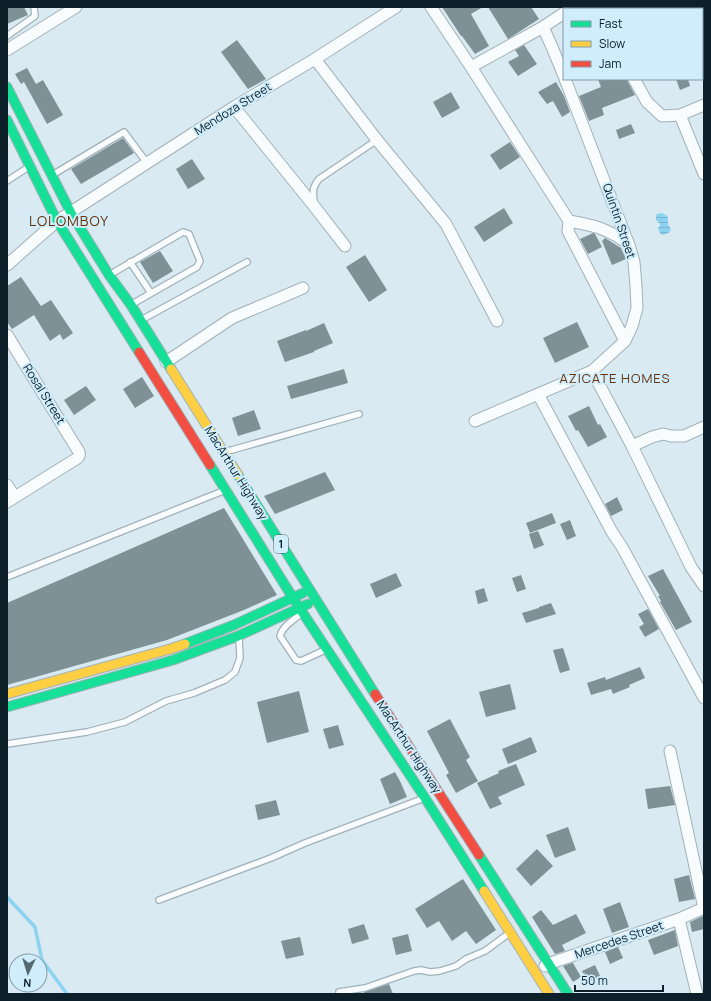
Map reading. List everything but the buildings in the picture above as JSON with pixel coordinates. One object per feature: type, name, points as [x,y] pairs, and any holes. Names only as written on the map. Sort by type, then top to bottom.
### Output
[{"type":"main road","name":"MacArthur Highway","points":[[8,92],[71,213],[109,275],[131,305],[310,590],[568,994]]},
{"type":"main road","name":"MacArthur Highway","points":[[7,120],[57,221],[293,598],[425,798],[549,994]]},
{"type":"main road","points":[[7,694],[170,649],[234,625],[310,590]]},
{"type":"main road","points":[[7,707],[173,660],[238,636],[301,610],[317,600]]},
{"type":"street","points":[[7,50],[76,7]]},
{"type":"street","name":"Mendoza Street","points":[[7,265],[57,221],[234,107],[396,7]]},
{"type":"street","points":[[431,7],[471,66],[569,221],[568,231],[625,341]]},
{"type":"street","points":[[471,66],[543,27],[563,14]]},
{"type":"street","points":[[543,27],[563,74]]},
{"type":"street","points":[[314,59],[377,140],[446,224],[497,321]]},
{"type":"street","name":"Quintin Street","points":[[475,421],[592,371],[625,341],[632,326],[637,308],[634,262],[629,245],[565,80]]},
{"type":"street","points":[[635,80],[647,102],[662,116],[680,115],[704,105]]},
{"type":"street","points":[[234,107],[345,246]]},
{"type":"street","points":[[680,115],[704,172]]},
{"type":"street","points":[[569,221],[591,224],[619,236],[629,245]]},
{"type":"street","points":[[166,362],[232,318],[303,288]]},
{"type":"street","name":"Rosal Street","points":[[7,335],[80,454],[79,457],[11,500]]},
{"type":"street","points":[[592,371],[632,446],[691,567],[704,586]]},
{"type":"street","points":[[538,394],[704,698]]},
{"type":"street","points":[[632,446],[663,434],[671,436],[684,436],[704,427]]},
{"type":"street","points":[[7,486],[11,500]]},
{"type":"street","name":"Mercedes Street","points":[[535,972],[548,964],[679,919],[704,908],[670,751]]},
{"type":"street","points":[[679,919],[697,994]]},
{"type":"lane","points":[[7,36],[35,16],[34,7]]},
{"type":"lane","points":[[52,175],[124,132],[147,163]]},
{"type":"lane","points":[[314,206],[314,185],[319,178],[377,140]]},
{"type":"lane","points":[[7,181],[30,166]]},
{"type":"lane","points":[[109,275],[183,232],[188,234],[200,261],[197,267],[131,305]]},
{"type":"lane","points":[[130,262],[151,294]]},
{"type":"lane","points":[[140,321],[247,262]]},
{"type":"lane","points":[[222,451],[232,450],[359,414]]},
{"type":"lane","points":[[7,577],[225,490]]},
{"type":"lane","points":[[301,610],[280,632],[280,636],[296,660],[301,661],[327,649]]},
{"type":"lane","points":[[7,744],[87,732],[126,722],[166,701],[194,693],[225,680],[235,672],[240,658],[238,636]]},
{"type":"lane","points":[[159,900],[425,798]]},
{"type":"lane","points":[[339,992],[365,988],[414,971],[440,971],[456,966],[466,959],[485,951],[510,933]]},
{"type":"water","points":[[662,213],[667,216],[668,225],[671,230],[669,233],[662,235],[658,228],[660,224],[656,220],[656,216],[657,214]]},
{"type":"waterway","points":[[7,897],[35,927],[42,960],[67,994]]},
{"type":"traffic: fast","points":[[7,87],[71,213],[109,275],[131,305],[171,369]]},
{"type":"traffic: fast","points":[[7,120],[57,221],[139,352]]},
{"type":"traffic: fast","points":[[210,465],[293,598],[425,798],[484,891]]},
{"type":"traffic: fast","points":[[238,475],[375,694]]},
{"type":"traffic: fast","points":[[185,644],[234,625],[303,593]]},
{"type":"traffic: fast","points":[[7,707],[173,660],[238,636],[308,604]]},
{"type":"traffic: fast","points":[[479,855],[568,994]]},
{"type":"traffic: slow","points":[[171,369],[238,475]]},
{"type":"traffic: slow","points":[[7,694],[185,644]]},
{"type":"traffic: slow","points":[[484,891],[549,994]]},
{"type":"traffic: jam","points":[[139,352],[210,465]]},
{"type":"traffic: jam","points":[[375,694],[479,855]]},
{"type":"district","name":"LOLOMBOY","points":[[69,221]]},
{"type":"district","name":"AZICATE HOMES","points":[[615,378]]}]
